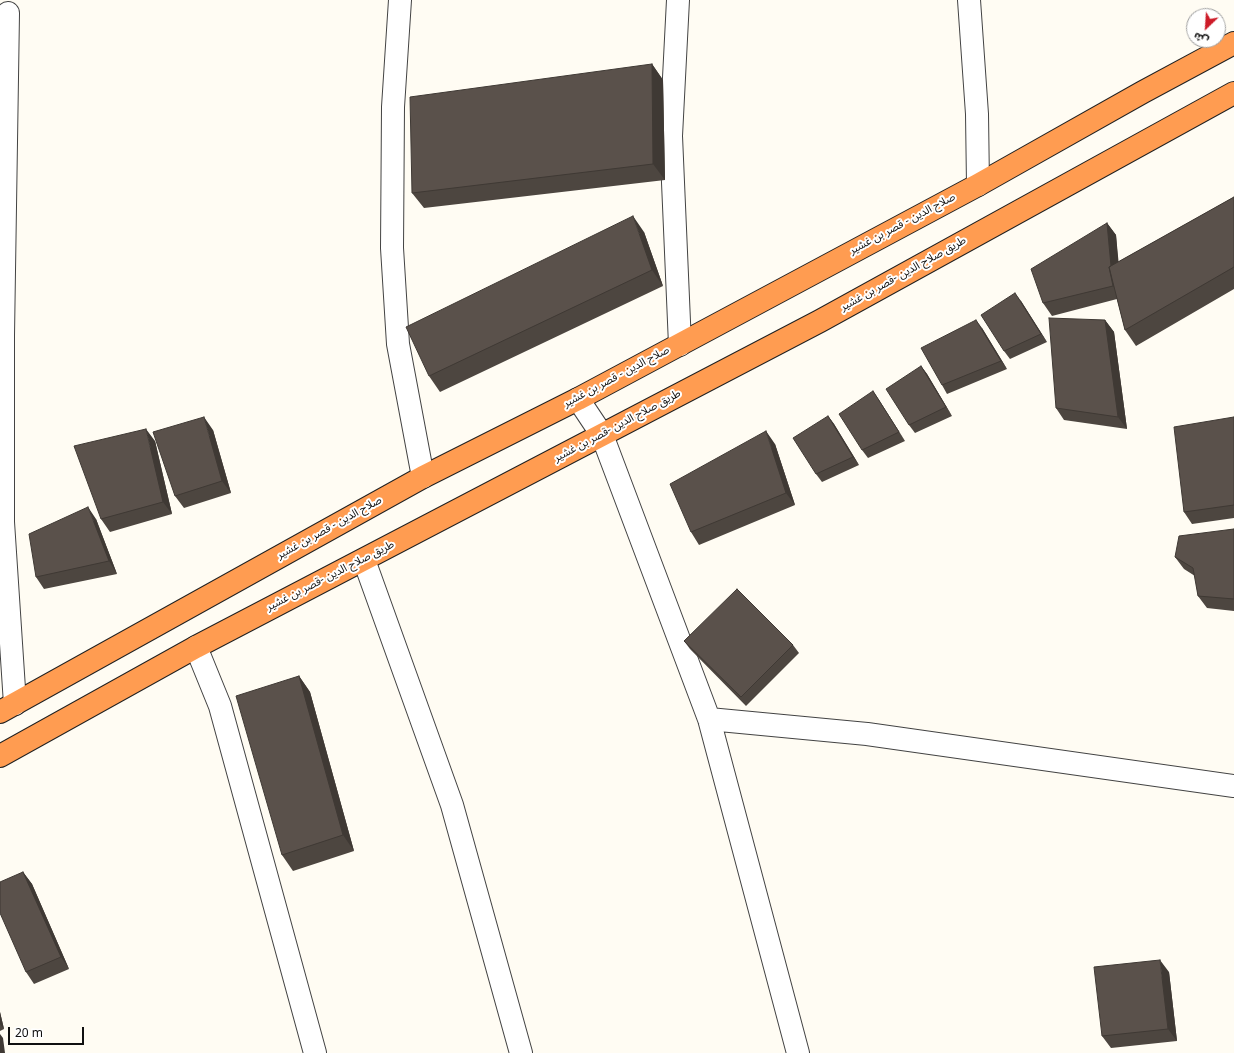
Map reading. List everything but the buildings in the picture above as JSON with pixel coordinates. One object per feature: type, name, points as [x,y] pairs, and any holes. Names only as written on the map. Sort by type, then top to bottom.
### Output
[{"type":"highway","name":"صلاح الدين - قصر بن غشير","points":[[8,708],[424,477],[578,399],[680,345],[978,185],[1143,92],[1234,43]]},
{"type":"highway","name":"طريق صلاح الدين -قصر بن غشير","points":[[0,756],[196,647],[820,321],[1234,93]]},
{"type":"street","points":[[400,0],[393,107],[392,248],[398,344],[424,477]]},
{"type":"street","points":[[678,0],[671,136],[680,345]]},
{"type":"street","points":[[969,0],[977,114],[978,185]]},
{"type":"street","points":[[8,13],[3,335],[3,515],[8,708]]},
{"type":"street","points":[[578,399],[602,435],[708,720],[798,1053]]},
{"type":"street","points":[[364,560],[452,805],[521,1053]]},
{"type":"street","points":[[196,647],[220,706],[315,1053]]},
{"type":"street","points":[[708,720],[867,734],[1234,786]]}]
